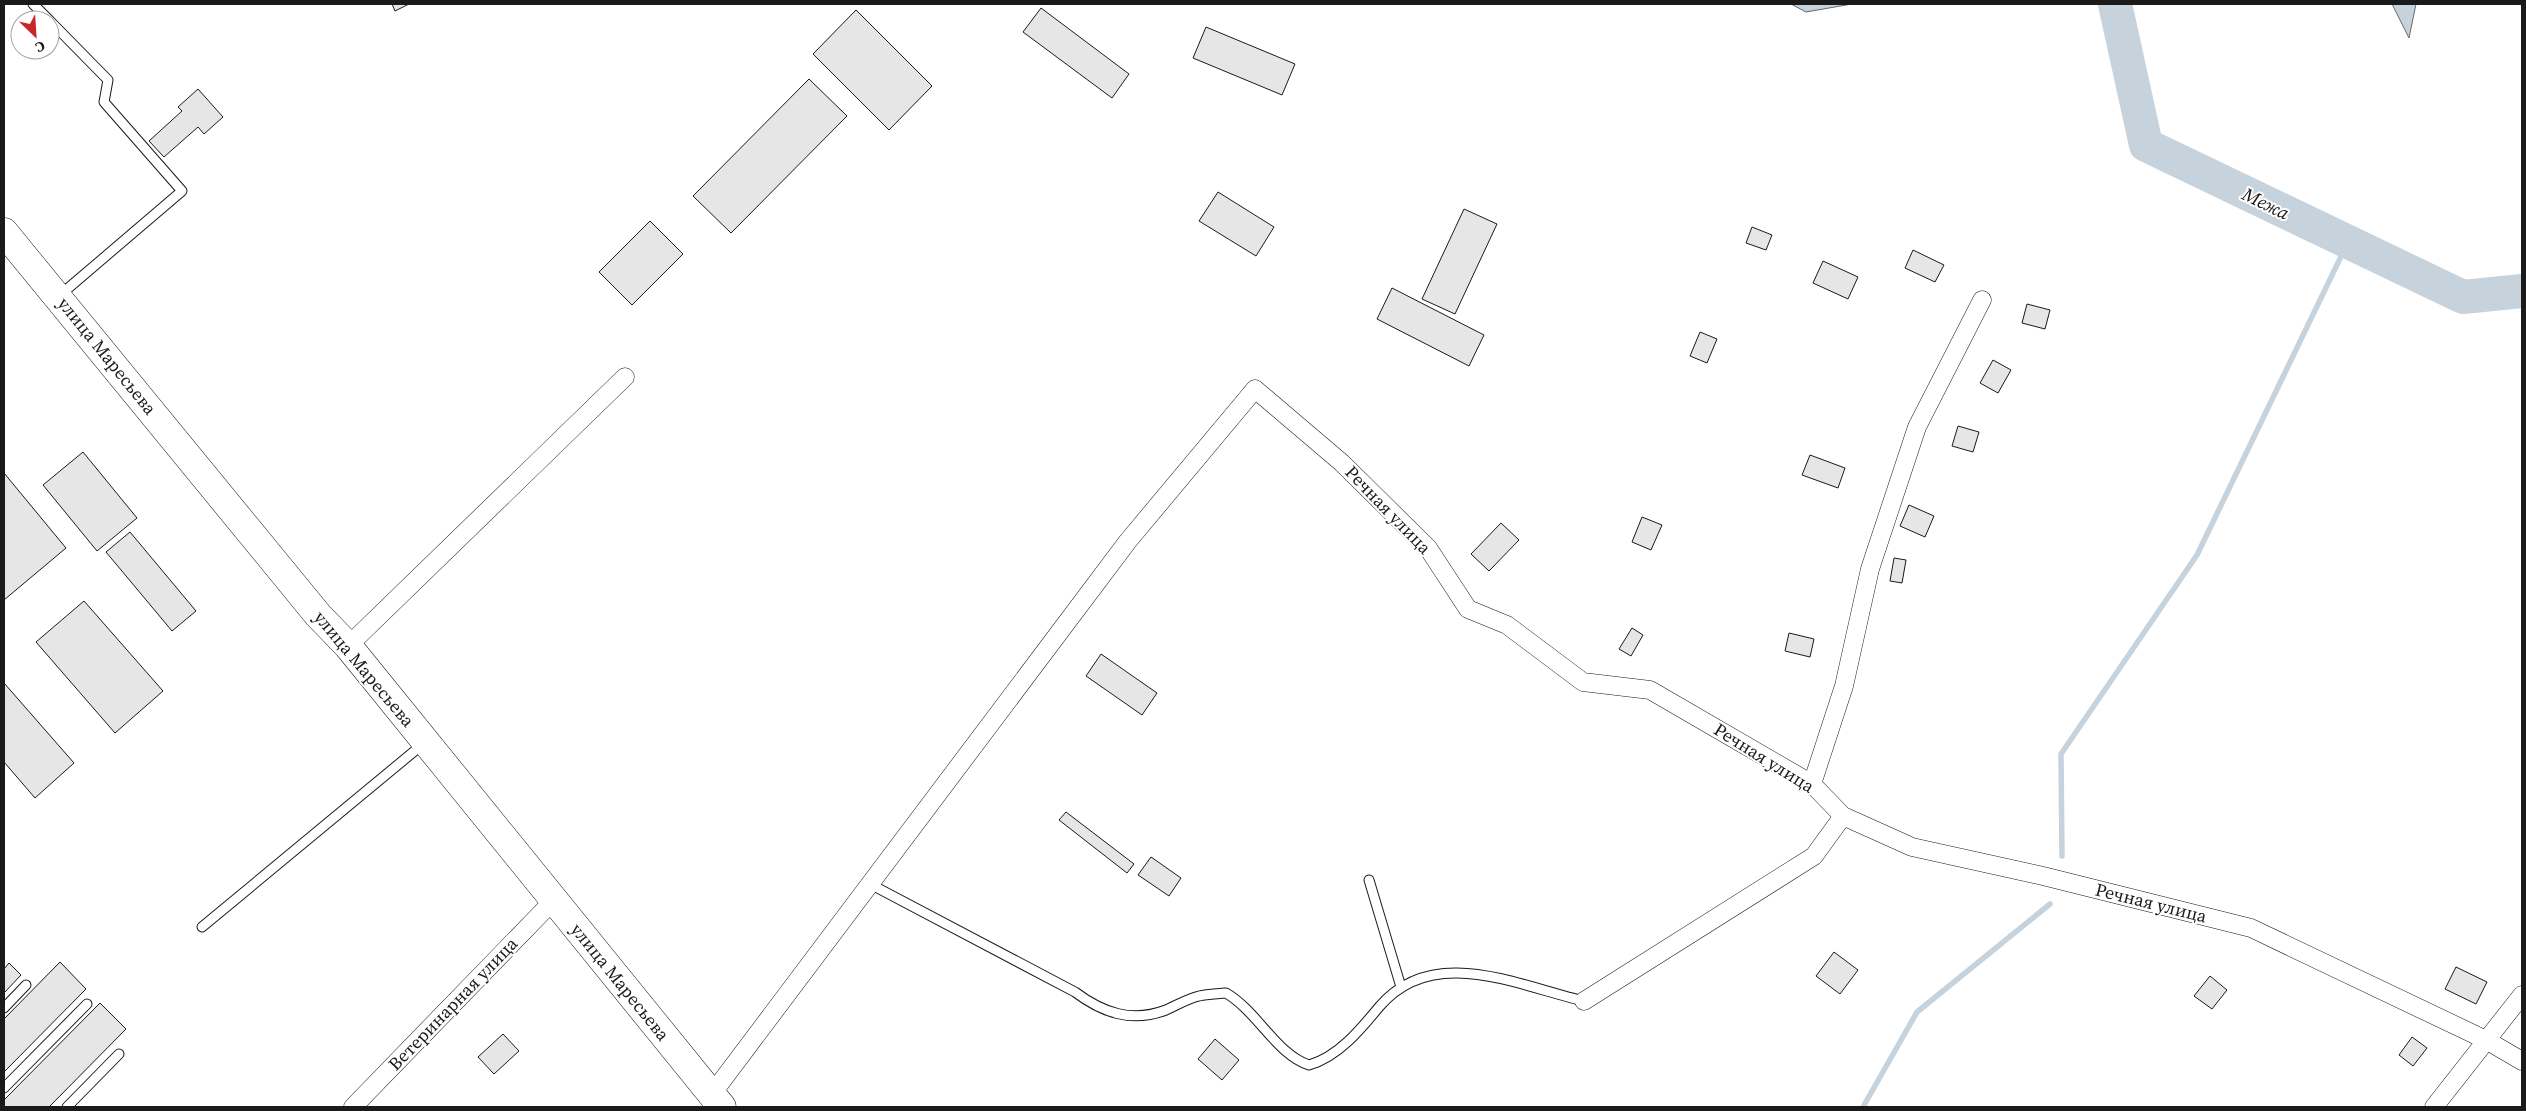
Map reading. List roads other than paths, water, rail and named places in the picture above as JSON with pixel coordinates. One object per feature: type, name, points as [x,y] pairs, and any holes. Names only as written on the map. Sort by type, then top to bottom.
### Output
[{"type":"main road","name":"улица Маресьева","points":[[4,232],[59,296],[318,615],[348,646],[717,1101]]},
{"type":"street","points":[[1812,784],[1844,686],[1870,569],[1917,427],[1982,300]]},
{"type":"street","points":[[348,646],[625,376]]},
{"type":"street","name":"Речная улица","points":[[870,884],[1128,541],[1256,389],[1342,463],[1428,548],[1468,609],[1507,625],[1583,682],[1650,690],[1812,784],[1843,816],[1912,847],[2043,876],[2252,928],[2486,1040],[2522,1061]]},
{"type":"street","points":[[1584,1001],[1814,856],[1843,816]]},
{"type":"street","points":[[717,1101],[870,884]]},
{"type":"street","name":"Ветеринарная улица","points":[[353,1107],[553,901]]},
{"type":"street","points":[[2434,1107],[2522,995]]},
{"type":"lane","points":[[59,296],[182,191],[104,102],[108,80],[60,30]]},
{"type":"lane","points":[[202,927],[425,743]]},
{"type":"lane","points":[[1369,880],[1401,987]]},
{"type":"lane","points":[[870,884],[1075,992],[1089,1002],[1120,1016],[1135,1017],[1156,1012],[1199,996],[1226,993],[1247,1007],[1284,1050],[1301,1062],[1310,1065],[1333,1054],[1369,1020],[1386,998],[1405,983],[1437,975],[1474,972],[1524,982],[1584,1001]]},
{"type":"lane","points":[[4,1008],[26,985]]},
{"type":"lane","points":[[4,1088],[87,1004]]},
{"type":"lane","points":[[66,1107],[119,1054]]},
{"type":"waterway","name":"Межа","points":[[2115,4],[2146,145],[2463,297],[2522,291]]},
{"type":"waterway","points":[[2062,856],[2061,754],[2197,555],[2348,242]]},
{"type":"waterway","points":[[1863,1107],[1917,1012],[2050,904]]}]
